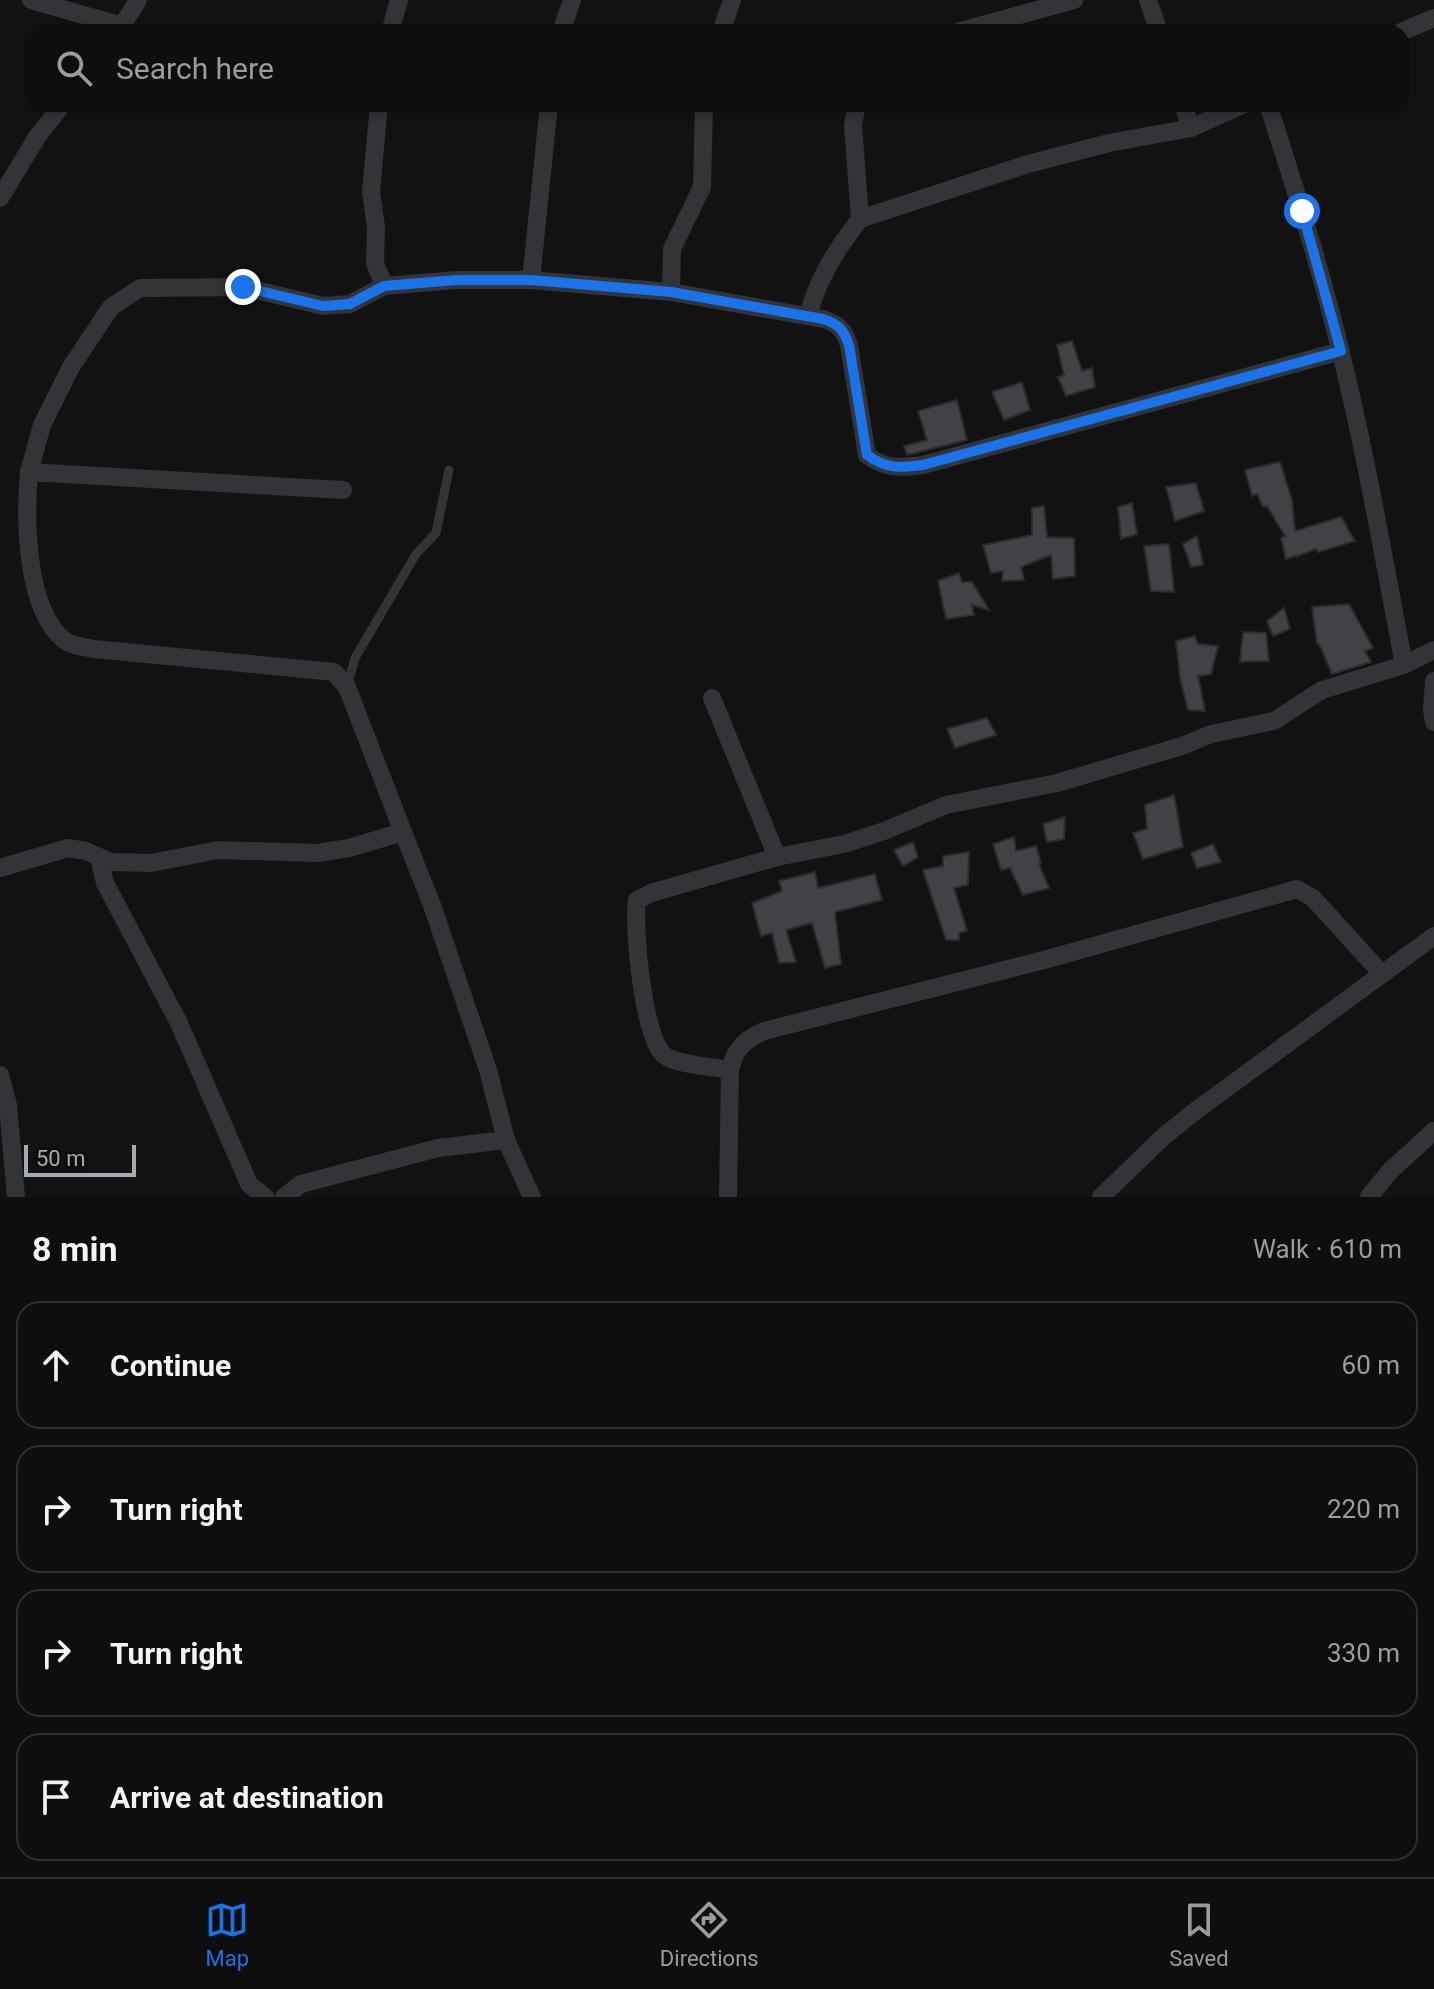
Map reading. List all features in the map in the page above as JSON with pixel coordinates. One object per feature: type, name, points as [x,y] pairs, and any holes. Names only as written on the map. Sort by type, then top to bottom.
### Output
[{"type":"street","points":[[31,0],[105,24]]},
{"type":"street","points":[[123,24],[138,0]]},
{"type":"street","points":[[392,24],[399,0]]},
{"type":"street","points":[[564,24],[572,0]]},
{"type":"street","points":[[724,24],[732,0]]},
{"type":"street","points":[[986,24],[1074,0]]},
{"type":"street","points":[[1148,0],[1156,24]]},
{"type":"street","points":[[1410,28],[1434,18]]},
{"type":"street","points":[[0,198],[37,137],[57,112]]},
{"type":"street","points":[[378,112],[371,192],[376,227],[375,263],[384,286]]},
{"type":"street","points":[[531,280],[548,112]]},
{"type":"street","points":[[671,292],[672,249],[702,187],[704,112]]},
{"type":"street","points":[[855,112],[853,125],[860,219]]},
{"type":"street","points":[[1186,112],[1191,128]]},
{"type":"street","points":[[808,316],[815,289],[832,255],[860,219],[1028,164],[1109,143],[1191,128],[1226,112]]},
{"type":"street","points":[[1271,112],[1318,261],[1341,351],[1404,665]]},
{"type":"street","points":[[532,1197],[506,1140],[488,1070],[432,905],[347,687],[334,672],[94,649],[67,642],[54,629],[40,598],[29,557],[25,511],[29,472],[42,425],[71,367],[111,307],[140,288],[243,287],[323,306],[350,304],[384,286],[457,280],[531,280],[671,292],[808,316],[835,323],[845,332],[867,455],[879,464],[898,469],[923,465],[1341,351]]},
{"type":"street","points":[[29,472],[343,490]]},
{"type":"street","points":[[730,1070],[665,1056],[655,1042],[641,988],[635,914],[637,900],[651,893],[777,857],[844,844],[946,805],[1057,783],[1182,746],[1211,734],[1274,721],[1322,690],[1404,665],[1434,650]]},
{"type":"street","points":[[1434,681],[1434,722]]},
{"type":"street","points":[[712,698],[777,857]]},
{"type":"street","points":[[0,868],[68,848],[110,862],[151,863],[218,850],[317,853],[349,848],[403,832]]},
{"type":"street","points":[[99,857],[105,883],[179,1023],[249,1184],[265,1197]]},
{"type":"street","points":[[728,1197],[730,1070],[734,1055],[746,1040],[764,1031],[1044,960],[1297,889],[1313,898],[1382,974]]},
{"type":"street","points":[[1101,1197],[1163,1137],[1194,1112],[1434,936]]},
{"type":"street","points":[[0,1075],[16,1197]]},
{"type":"street","points":[[1369,1197],[1390,1171],[1434,1131]]},
{"type":"street","points":[[284,1197],[301,1184],[438,1148],[506,1140]]},
{"type":"lane","points":[[347,687],[355,658],[416,554],[436,533],[449,470]]},
{"type":"building","points":[[1072,341],[1082,371],[1092,368],[1095,387],[1066,396],[1058,377],[1064,375],[1057,345]]},
{"type":"building","points":[[1022,382],[1030,410],[1004,420],[992,392]]},
{"type":"building","points":[[957,400],[967,440],[907,455],[904,446],[927,440],[918,411]]},
{"type":"building","points":[[1280,462],[1292,500],[1295,531],[1341,517],[1355,541],[1286,559],[1281,538],[1285,536],[1267,506],[1263,507],[1257,494],[1252,496],[1245,470]]},
{"type":"building","points":[[1196,483],[1204,511],[1175,521],[1166,487]]},
{"type":"building","points":[[1132,503],[1137,534],[1121,539],[1118,507]]},
{"type":"building","points":[[1044,506],[1047,537],[1074,538],[1075,576],[1053,579],[1051,555],[1021,567],[1024,580],[1002,581],[1003,571],[991,573],[983,545],[1032,535],[1032,508]]},
{"type":"building","points":[[1197,536],[1203,565],[1191,567],[1183,544]]},
{"type":"building","points":[[1169,544],[1174,592],[1151,591],[1144,546]]},
{"type":"building","points":[[959,573],[962,582],[972,582],[989,610],[972,605],[974,615],[946,619],[938,581]]},
{"type":"building","points":[[1349,604],[1373,648],[1365,651],[1371,662],[1332,674],[1317,644],[1312,607]]},
{"type":"building","points":[[1284,608],[1290,629],[1273,636],[1267,621]]},
{"type":"building","points":[[1243,632],[1266,633],[1269,661],[1240,662]]},
{"type":"building","points":[[1195,636],[1198,644],[1218,646],[1211,674],[1198,676],[1205,711],[1188,710],[1180,678],[1176,641]]},
{"type":"building","points":[[987,718],[996,735],[955,748],[947,729]]},
{"type":"building","points":[[1174,795],[1183,847],[1143,859],[1133,833],[1147,829],[1145,805]]},
{"type":"building","points":[[1065,817],[1064,839],[1047,842],[1043,824]]},
{"type":"building","points":[[1014,837],[1016,851],[1036,846],[1039,864],[1049,888],[1023,895],[1010,868],[1001,870],[993,844]]},
{"type":"building","points":[[913,842],[918,857],[903,866],[894,850]]},
{"type":"building","points":[[1213,844],[1221,862],[1197,868],[1191,853]]},
{"type":"building","points":[[969,852],[968,885],[954,888],[967,931],[959,933],[959,940],[946,940],[923,870],[943,866],[943,856]]},
{"type":"building","points":[[815,872],[818,888],[875,874],[882,900],[835,912],[841,964],[825,968],[812,923],[786,930],[796,962],[779,963],[772,933],[761,936],[752,903],[782,891],[779,881]]},
{"type":"route","points":[[243,287],[323,306],[350,304],[384,286],[457,280],[531,280],[671,292],[823,319],[835,323],[845,332],[867,455],[879,464],[898,469],[923,465],[1341,351],[1302,211]]}]
